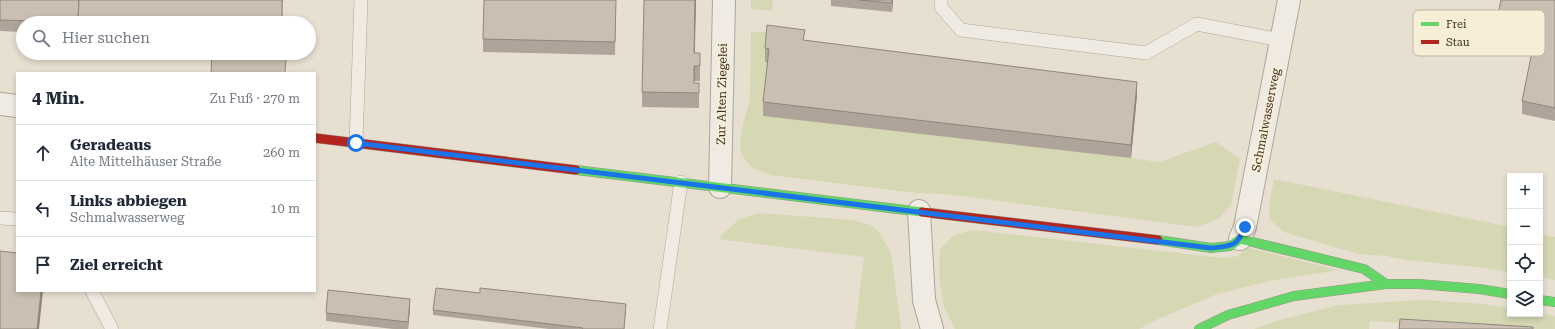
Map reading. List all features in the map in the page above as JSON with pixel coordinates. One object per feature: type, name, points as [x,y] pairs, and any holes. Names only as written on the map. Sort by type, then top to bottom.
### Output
[{"type":"street","name":"Zur Alten Ziegelei","points":[[720,187],[724,0]]},
{"type":"street","name":"Schmalwasserweg","points":[[1240,239],[1245,227],[1289,0]]},
{"type":"street","points":[[0,104],[16,106]]},
{"type":"street","points":[[316,138],[1211,248],[1230,246],[1240,239],[1364,269],[1386,284]]},
{"type":"street","points":[[919,211],[924,300],[932,329]]},
{"type":"street","points":[[1199,329],[1228,315],[1294,296],[1386,284],[1419,284],[1507,294]]},
{"type":"street","points":[[1543,300],[1555,302]]},
{"type":"lane","points":[[356,143],[361,0]]},
{"type":"lane","points":[[941,0],[941,6],[961,30],[1146,53],[1197,24],[1281,40]]},
{"type":"lane","points":[[660,329],[681,182]]},
{"type":"lane","points":[[0,218],[16,219]]},
{"type":"lane","points":[[93,292],[112,329]]},
{"type":"green space","points":[[751,0],[773,0],[772,11],[751,9]]},
{"type":"green space","points":[[751,32],[768,32],[769,62],[1131,158],[1159,162],[1216,142],[1240,159],[1231,205],[1218,219],[1197,227],[946,194],[916,193],[771,175],[752,168],[741,154],[740,142],[744,120],[750,100]]},
{"type":"green space","points":[[1274,179],[1507,226],[1507,272],[1407,260],[1386,256],[1358,254],[1284,232],[1270,220],[1269,207]]},
{"type":"green space","points":[[760,213],[852,220],[871,225],[880,233],[891,253],[901,329],[855,329],[864,257],[718,239],[739,219]]},
{"type":"green space","points":[[973,230],[1223,258],[1239,256],[1246,247],[1339,270],[1270,281],[1217,294],[1156,320],[1139,329],[955,329],[944,307],[939,276],[940,249],[954,235]]},
{"type":"green space","points":[[1543,235],[1555,237],[1555,280],[1543,278]]},
{"type":"green space","points":[[1423,300],[1483,304],[1507,308],[1507,317],[1543,317],[1543,314],[1555,316],[1555,329],[1512,329],[1370,321],[1369,329],[1254,329],[1276,321],[1339,305]]},
{"type":"building","points":[[0,0],[79,0],[78,16],[16,16],[16,20],[0,20]]},
{"type":"building","points":[[79,0],[282,0],[282,16],[78,16]]},
{"type":"building","points":[[484,0],[616,0],[615,42],[483,39]]},
{"type":"building","points":[[644,0],[695,0],[694,53],[700,53],[700,66],[694,66],[694,83],[699,83],[699,93],[642,92]]},
{"type":"building","points":[[859,0],[892,0],[892,3]]},
{"type":"building","points":[[1501,0],[1555,0],[1555,108],[1522,101],[1531,56],[1545,56],[1545,10],[1499,10]]},
{"type":"building","points":[[767,25],[805,30],[803,40],[1137,82],[1131,145],[763,102],[769,49],[765,48]]},
{"type":"building","points":[[212,60],[286,60],[285,72],[211,72]]},
{"type":"building","points":[[0,251],[16,253],[16,292],[41,292],[37,329],[0,329]]},
{"type":"building","points":[[436,288],[480,293],[480,288],[626,304],[624,329],[582,329],[583,328],[433,310]]},
{"type":"building","points":[[328,290],[410,299],[408,322],[326,313]]},
{"type":"building","points":[[1400,319],[1533,327],[1533,329],[1399,329]]},
{"type":"traffic: fast","points":[[576,170],[922,212]]},
{"type":"traffic: fast","points":[[1158,240],[1211,248],[1230,246],[1240,239],[1364,269],[1386,284]]},
{"type":"traffic: fast","points":[[1199,329],[1228,315],[1294,296],[1386,284],[1419,284],[1479,289],[1507,294]]},
{"type":"traffic: fast","points":[[1543,300],[1555,302]]},
{"type":"traffic: jam","points":[[316,138],[576,170]]},
{"type":"traffic: jam","points":[[922,212],[1158,240]]},
{"type":"route","points":[[356,143],[1157,240],[1211,248],[1230,246],[1240,239],[1245,227]]}]
